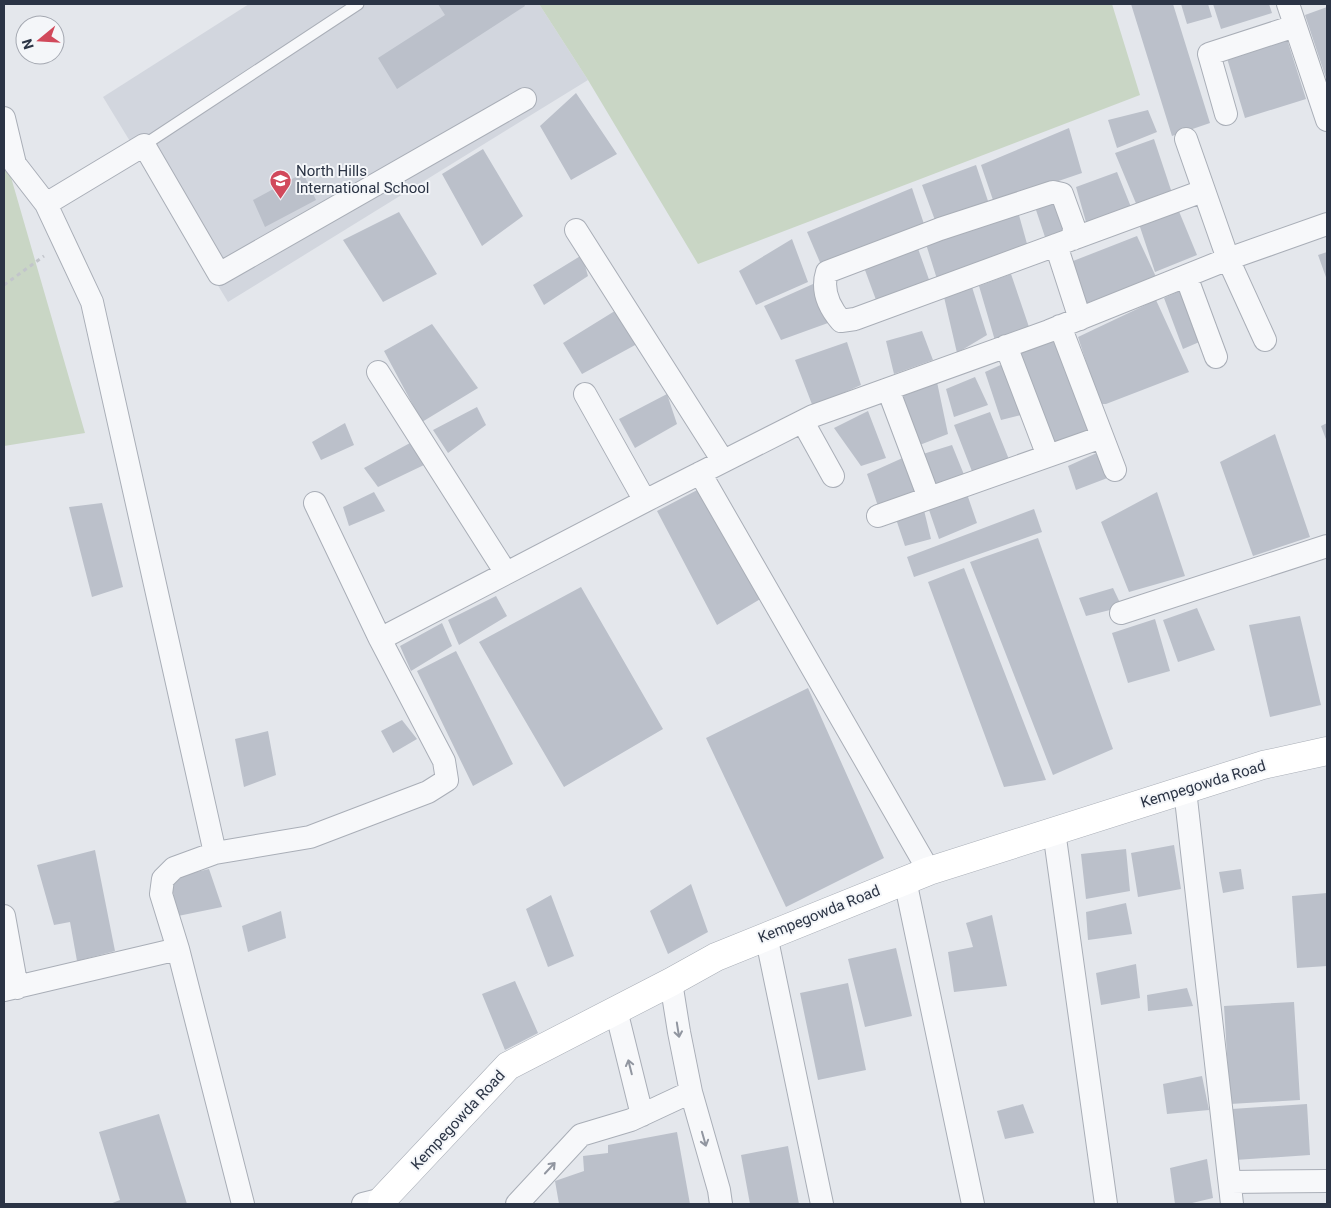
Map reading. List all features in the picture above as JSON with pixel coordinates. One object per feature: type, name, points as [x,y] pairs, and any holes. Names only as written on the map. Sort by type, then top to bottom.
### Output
[{"type":"street","points":[[1226,114],[1209,54],[1291,10],[1327,120]]},
{"type":"street","points":[[46,204],[144,145],[219,274],[526,99]]},
{"type":"street","points":[[4,118],[15,164],[46,204],[92,302],[215,853]]},
{"type":"street","points":[[1186,138],[1228,259],[1265,340]]},
{"type":"street","points":[[1115,470],[1102,437],[1070,323],[1064,242],[1074,227],[1062,194],[1054,192],[940,228],[826,272],[823,283],[827,298],[841,321],[855,319],[1064,242],[1203,190]]},
{"type":"street","points":[[380,638],[813,416],[1070,323],[1228,259],[1327,224]]},
{"type":"street","points":[[576,230],[723,461]]},
{"type":"street","points":[[1186,276],[1216,357]]},
{"type":"street","points":[[1006,346],[1048,456]]},
{"type":"street","points":[[378,372],[506,573]]},
{"type":"street","points":[[888,389],[929,498]]},
{"type":"street","points":[[585,394],[645,501]]},
{"type":"street","points":[[803,422],[833,476]]},
{"type":"street","points":[[878,516],[1102,437]]},
{"type":"street","points":[[700,473],[917,875],[973,1204]]},
{"type":"street","points":[[243,1204],[178,949],[161,894],[163,878],[174,868],[215,853],[310,837],[428,792],[447,780],[444,761],[380,638],[315,502]]},
{"type":"street","points":[[1121,613],[1327,546]]},
{"type":"street","name":"Kempegowda Road","points":[[376,1202],[508,1066],[716,957],[917,875],[1263,765],[1327,751]]},
{"type":"street","points":[[1185,790],[1232,1204]]},
{"type":"street","points":[[1054,831],[1106,1204]]},
{"type":"street","points":[[4,916],[10,989],[178,949]]},
{"type":"street","points":[[766,935],[822,1204]]},
{"type":"street","points":[[671,982],[691,1092],[719,1190],[720,1204]]},
{"type":"street","points":[[616,1010],[642,1115]]},
{"type":"street","points":[[517,1204],[581,1135],[631,1120],[691,1092]]},
{"type":"street","points":[[1231,1182],[1327,1181]]},
{"type":"lane","points":[[144,145],[358,4]]},
{"type":"path","points":[[4,285],[63,242]]},
{"type":"shaded area","name":"North Hills International School","points":[[249,4],[539,4],[588,80],[228,302],[103,97]]},
{"type":"green space","points":[[539,4],[1112,4],[1140,95],[698,264],[588,80]]},
{"type":"green space","points":[[4,153],[85,433],[4,446]]},
{"type":"building","points":[[438,4],[524,4],[525,6],[397,89],[378,58],[445,15]]},
{"type":"building","points":[[1131,4],[1173,4],[1210,123],[1172,136]]},
{"type":"building","points":[[1181,4],[1208,4],[1212,17],[1187,24]]},
{"type":"building","points":[[1213,4],[1269,4],[1272,13],[1221,29]]},
{"type":"building","points":[[1327,7],[1327,81],[1305,15]]},
{"type":"building","points":[[1286,36],[1306,99],[1245,118],[1226,55]]},
{"type":"building","points":[[576,93],[617,154],[571,180],[540,126]]},
{"type":"building","points":[[1148,110],[1157,132],[1117,148],[1108,120]]},
{"type":"building","points":[[1069,128],[1082,173],[994,203],[981,165]]},
{"type":"building","points":[[1154,139],[1174,199],[1140,213],[1115,153]]},
{"type":"building","points":[[483,149],[523,216],[482,246],[442,174]]},
{"type":"building","points":[[976,165],[990,207],[936,223],[922,185]]},
{"type":"building","points":[[1117,172],[1133,212],[1088,229],[1076,187]]},
{"type":"building","points":[[303,173],[316,200],[265,227],[253,200]]},
{"type":"building","points":[[912,188],[925,227],[822,267],[807,232]]},
{"type":"building","points":[[1055,195],[1070,237],[1048,246],[1034,204]]},
{"type":"building","points":[[1017,208],[1029,251],[937,279],[925,241]]},
{"type":"building","points":[[1178,209],[1197,255],[1155,272],[1139,224]]},
{"type":"building","points":[[399,212],[437,274],[383,302],[343,240]]},
{"type":"building","points":[[1137,236],[1157,279],[1081,305],[1068,263]]},
{"type":"building","points":[[792,239],[808,282],[756,305],[739,271]]},
{"type":"building","points":[[915,240],[932,288],[879,308],[862,262]]},
{"type":"building","points":[[1327,252],[1327,280],[1318,255]]},
{"type":"building","points":[[582,255],[588,276],[544,305],[533,285]]},
{"type":"building","points":[[1011,274],[1029,327],[996,344],[979,286]]},
{"type":"building","points":[[813,284],[828,323],[781,340],[764,306]]},
{"type":"building","points":[[972,287],[987,335],[957,353],[944,297]]},
{"type":"building","points":[[1184,289],[1204,340],[1183,349],[1164,298]]},
{"type":"building","points":[[1156,300],[1189,372],[1106,404],[1100,404],[1078,337]]},
{"type":"building","points":[[618,309],[637,344],[582,374],[563,343]]},
{"type":"building","points":[[432,324],[478,388],[422,422],[384,351]]},
{"type":"building","points":[[922,331],[933,360],[894,374],[886,341]]},
{"type":"building","points":[[1057,334],[1091,432],[1051,450],[1018,354]]},
{"type":"building","points":[[847,342],[861,385],[813,407],[795,360]]},
{"type":"building","points":[[1005,363],[1025,414],[1001,420],[985,372]]},
{"type":"building","points":[[975,377],[988,405],[954,417],[946,389]]},
{"type":"building","points":[[937,382],[948,434],[917,446],[900,395]]},
{"type":"building","points":[[667,394],[677,424],[635,448],[619,419]]},
{"type":"building","points":[[477,407],[486,425],[448,453],[433,430]]},
{"type":"building","points":[[868,411],[886,458],[861,466],[834,428]]},
{"type":"building","points":[[990,412],[1010,462],[973,474],[954,425]]},
{"type":"building","points":[[345,423],[354,445],[321,460],[312,442]]},
{"type":"building","points":[[1327,423],[1327,442],[1321,426]]},
{"type":"building","points":[[1275,434],[1310,537],[1253,556],[1220,462]]},
{"type":"building","points":[[410,443],[424,465],[378,487],[364,468]]},
{"type":"building","points":[[952,445],[967,482],[936,493],[923,454]]},
{"type":"building","points":[[1099,452],[1110,477],[1076,490],[1068,466]]},
{"type":"building","points":[[907,456],[921,494],[880,512],[867,474]]},
{"type":"building","points":[[703,487],[762,598],[717,625],[657,511]]},
{"type":"building","points":[[374,492],[385,511],[349,526],[343,507]]},
{"type":"building","points":[[1157,492],[1185,576],[1129,592],[1101,522]]},
{"type":"building","points":[[967,494],[977,523],[939,539],[929,510]]},
{"type":"building","points":[[102,503],[123,587],[92,597],[69,507]]},
{"type":"building","points":[[923,506],[931,539],[905,546],[895,516]]},
{"type":"building","points":[[1034,509],[1042,532],[914,577],[907,557]]},
{"type":"building","points":[[1038,538],[1113,749],[1053,775],[970,562]]},
{"type":"building","points":[[964,568],[1046,780],[1004,787],[928,582]]},
{"type":"building","points":[[581,587],[663,729],[564,787],[479,642]]},
{"type":"building","points":[[1113,588],[1122,607],[1086,616],[1079,598]]},
{"type":"building","points":[[496,596],[507,616],[459,645],[448,620]]},
{"type":"building","points":[[1197,608],[1215,650],[1178,662],[1163,620]]},
{"type":"building","points":[[1300,616],[1321,705],[1270,717],[1249,625]]},
{"type":"building","points":[[1155,619],[1170,671],[1128,683],[1112,633]]},
{"type":"building","points":[[442,623],[452,646],[411,671],[400,646]]},
{"type":"building","points":[[456,651],[513,764],[473,786],[417,671]]},
{"type":"building","points":[[808,688],[884,858],[786,907],[706,738]]},
{"type":"building","points":[[402,720],[417,739],[393,753],[381,731]]},
{"type":"building","points":[[268,731],[276,775],[244,787],[235,739]]},
{"type":"building","points":[[1174,845],[1181,889],[1138,897],[1131,853]]},
{"type":"building","points":[[1126,849],[1130,891],[1086,899],[1081,854]]},
{"type":"building","points":[[95,850],[115,951],[77,961],[70,922],[54,925],[37,865]]},
{"type":"building","points":[[209,869],[222,907],[178,916],[170,878]]},
{"type":"building","points":[[1241,869],[1244,889],[1223,893],[1219,872]]},
{"type":"building","points":[[691,884],[708,932],[668,954],[650,911]]},
{"type":"building","points":[[1327,893],[1327,966],[1297,968],[1292,896]]},
{"type":"building","points":[[551,895],[574,956],[548,967],[526,909]]},
{"type":"building","points":[[1126,903],[1132,934],[1088,940],[1086,912]]},
{"type":"building","points":[[281,911],[286,938],[248,952],[242,926]]},
{"type":"building","points":[[992,915],[1007,986],[954,992],[948,952],[973,947],[966,923]]},
{"type":"building","points":[[896,948],[912,1016],[865,1027],[848,959]]},
{"type":"building","points":[[1136,964],[1140,998],[1101,1005],[1096,973]]},
{"type":"building","points":[[515,981],[538,1033],[505,1050],[482,994]]},
{"type":"building","points":[[848,983],[866,1070],[818,1080],[800,993]]},
{"type":"building","points":[[1187,988],[1193,1006],[1148,1011],[1147,995]]},
{"type":"building","points":[[1294,1002],[1300,1100],[1230,1104],[1224,1006]]},
{"type":"building","points":[[1202,1076],[1209,1110],[1167,1114],[1163,1084]]},
{"type":"building","points":[[1023,1104],[1034,1133],[1005,1139],[997,1111]]},
{"type":"building","points":[[1307,1104],[1310,1155],[1235,1160],[1232,1109]]},
{"type":"building","points":[[159,1114],[187,1204],[110,1204],[120,1200],[99,1132]]},
{"type":"building","points":[[677,1132],[690,1204],[559,1204],[555,1181],[584,1171],[583,1156],[608,1153],[608,1145]]},
{"type":"building","points":[[788,1146],[799,1204],[750,1204],[741,1155]]},
{"type":"building","points":[[1207,1159],[1213,1198],[1188,1204],[1175,1204],[1170,1168]]},
{"type":"place","name":"North Hills International School","points":[[280,199]]}]
